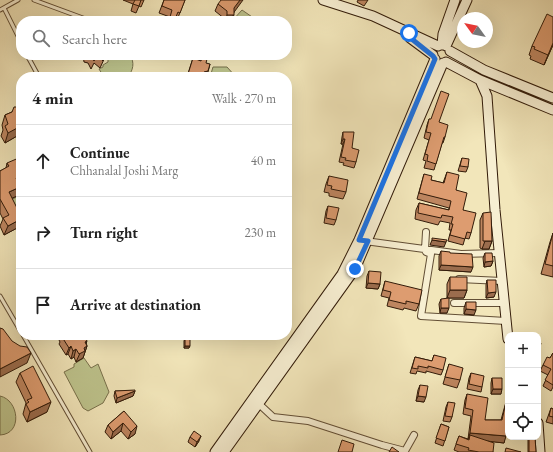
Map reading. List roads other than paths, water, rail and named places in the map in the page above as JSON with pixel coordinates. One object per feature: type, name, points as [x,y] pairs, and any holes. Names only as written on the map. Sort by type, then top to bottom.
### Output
[{"type":"street","points":[[323,0],[373,16],[406,32],[444,47],[484,70],[553,98]]},
{"type":"street","points":[[439,60],[450,57],[444,47],[442,34],[454,0]]},
{"type":"street","points":[[224,452],[355,269],[363,240],[439,60],[434,50],[444,47],[467,0]]},
{"type":"street","points":[[406,32],[408,36],[439,60],[480,80],[553,110]]},
{"type":"street","points":[[480,80],[487,96],[495,210],[507,332]]},
{"type":"street","points":[[426,232],[425,249],[426,252],[431,254],[421,316],[506,322]]},
{"type":"street","points":[[363,240],[461,254],[499,253]]},
{"type":"street","points":[[216,452],[342,274],[363,240]]},
{"type":"street","points":[[449,279],[502,281]]},
{"type":"street","points":[[454,303],[504,303]]},
{"type":"street","points":[[259,404],[273,417],[308,421],[405,451],[414,435]]},
{"type":"street","points":[[539,440],[540,452]]},
{"type":"street","points":[[379,452],[382,445]]},
{"type":"lane","points":[[0,10],[18,0]]},
{"type":"lane","points":[[34,0],[77,16]]},
{"type":"lane","points":[[4,8],[16,32]]},
{"type":"lane","points":[[30,60],[36,72]]},
{"type":"lane","points":[[0,296],[16,323]]},
{"type":"lane","points":[[26,340],[90,452]]}]
